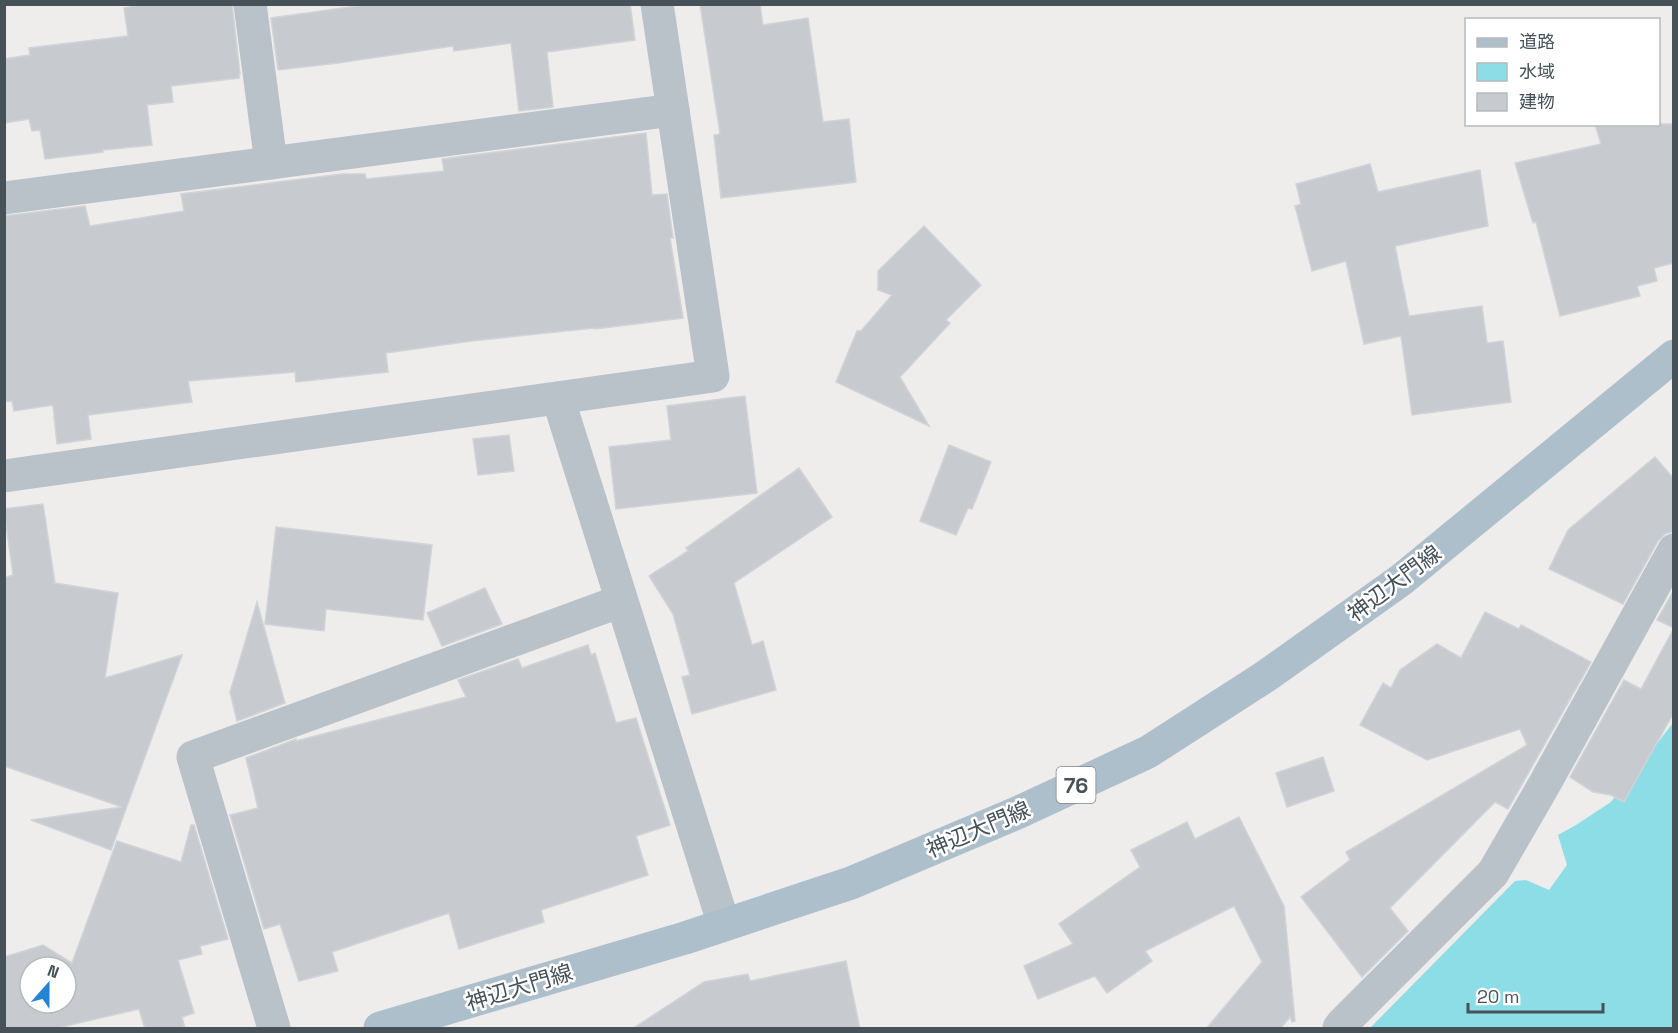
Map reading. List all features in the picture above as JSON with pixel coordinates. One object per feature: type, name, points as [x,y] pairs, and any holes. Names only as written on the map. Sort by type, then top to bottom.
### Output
[{"type":"main road","name":"神辺大門線","points":[[380,1029],[724,925],[851,883],[1017,813],[1148,752],[1266,676],[1401,580],[1674,356]]},
{"type":"street","points":[[250,4],[271,163]]},
{"type":"street","points":[[4,476],[713,376],[657,4]]},
{"type":"street","points":[[4,198],[673,110]]},
{"type":"street","points":[[558,398],[724,925]]},
{"type":"street","points":[[1339,1029],[1493,873],[1674,550]]},
{"type":"street","points":[[274,1029],[193,757],[621,601]]},
{"type":"water","points":[[1673,723],[1673,1028],[1370,1028],[1515,881],[1526,880],[1549,890],[1567,865],[1558,835],[1611,802]]},
{"type":"building","points":[[145,4],[232,4],[239,78],[171,86],[173,102],[147,105],[152,145],[45,159],[40,130],[32,131],[29,119],[4,123],[4,59],[30,55],[29,48],[128,36],[124,8]]},
{"type":"building","points":[[372,4],[630,4],[635,40],[547,52],[553,107],[519,111],[511,43],[454,51],[453,46],[278,70],[271,18]]},
{"type":"building","points":[[700,4],[760,4],[763,25],[808,18],[823,122],[849,119],[856,182],[721,198],[714,135],[720,134]]},
{"type":"building","points":[[1674,124],[1674,263],[1654,268],[1657,281],[1637,286],[1640,296],[1560,316],[1536,222],[1533,223],[1515,163],[1601,144],[1596,126]]},
{"type":"building","points":[[646,133],[652,195],[667,194],[673,238],[670,238],[683,318],[471,341],[386,353],[388,372],[296,382],[295,372],[188,381],[192,402],[88,415],[91,439],[57,444],[53,405],[14,411],[12,401],[4,402],[4,216],[85,206],[90,226],[184,211],[181,194],[342,174],[365,174],[366,179],[444,171],[442,159]]},
{"type":"building","points":[[1370,164],[1378,192],[1480,170],[1488,226],[1395,246],[1409,316],[1482,306],[1487,343],[1503,341],[1511,402],[1412,415],[1401,336],[1364,344],[1346,261],[1312,271],[1295,206],[1301,204],[1296,184]]},
{"type":"building","points":[[924,226],[981,285],[946,320],[950,323],[900,377],[929,426],[836,382],[857,331],[861,331],[892,295],[878,290],[878,271]]},
{"type":"building","points":[[745,396],[757,493],[616,509],[609,447],[671,440],[667,406]]},
{"type":"building","points":[[509,435],[514,471],[478,475],[473,439]]},
{"type":"building","points":[[949,445],[991,462],[972,509],[968,508],[956,535],[920,521]]},
{"type":"building","points":[[1655,457],[1674,479],[1674,531],[1665,534],[1658,541],[1623,604],[1549,569],[1568,530]]},
{"type":"building","points":[[799,468],[832,517],[734,583],[752,645],[763,641],[776,690],[692,714],[682,677],[690,675],[673,614],[649,576],[688,551],[686,548]]},
{"type":"building","points":[[43,504],[55,583],[118,593],[105,678],[182,655],[111,850],[31,820],[122,807],[4,766],[4,578],[13,575],[4,509]]},
{"type":"building","points":[[276,527],[432,545],[423,620],[326,609],[324,631],[265,624]]},
{"type":"building","points":[[485,588],[502,624],[442,646],[427,613]]},
{"type":"building","points":[[1674,590],[1674,628],[1657,620]]},
{"type":"building","points":[[257,602],[285,703],[237,721],[230,692]]},
{"type":"building","points":[[1485,612],[1519,629],[1521,625],[1591,662],[1508,809],[1495,802],[1390,908],[1408,931],[1362,977],[1301,897],[1350,860],[1346,852],[1527,745],[1520,729],[1427,760],[1360,725],[1383,683],[1391,688],[1400,670],[1437,644],[1461,658]]},
{"type":"building","points":[[1674,628],[1674,712],[1624,802],[1611,795],[1593,792],[1570,777],[1624,680],[1641,689]]},
{"type":"building","points":[[588,645],[591,655],[595,653],[616,723],[636,718],[670,825],[636,836],[648,875],[541,910],[544,922],[459,949],[449,913],[332,952],[338,971],[299,981],[280,924],[264,929],[230,815],[258,808],[246,758],[296,739],[296,741],[466,697],[458,680],[518,659],[522,668]]},
{"type":"building","points":[[1323,757],[1334,791],[1287,807],[1276,773]]},
{"type":"building","points":[[1239,817],[1284,906],[1295,1021],[1292,1022],[1290,1017],[1280,1029],[1206,1029],[1262,962],[1234,906],[1145,951],[1152,961],[1107,993],[1095,976],[1038,999],[1024,966],[1073,944],[1059,924],[1140,867],[1131,850],[1187,822],[1195,839]]},
{"type":"building","points":[[191,825],[194,825],[228,939],[200,946],[202,954],[178,960],[194,1013],[182,1017],[185,1029],[145,1029],[139,1009],[53,1029],[4,1029],[4,957],[43,945],[59,955],[18,955],[18,1015],[78,1015],[78,955],[75,955],[117,841],[181,862]]},
{"type":"building","points":[[846,961],[860,1029],[632,1029],[704,982],[748,974],[750,981]]}]
